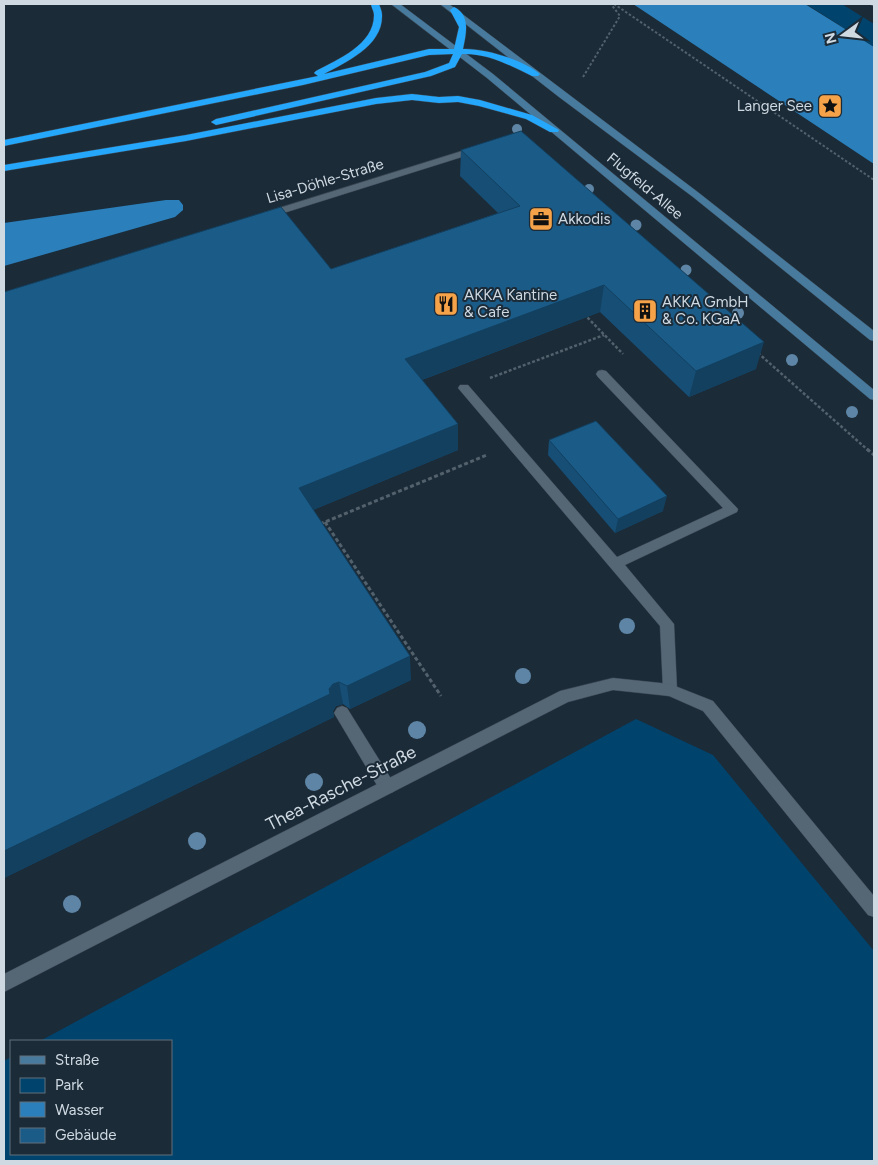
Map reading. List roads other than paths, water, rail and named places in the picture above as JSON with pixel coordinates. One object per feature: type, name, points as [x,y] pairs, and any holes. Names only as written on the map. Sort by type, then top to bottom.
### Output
[{"type":"highway","points":[[304,82],[361,49],[375,27],[378,14],[375,4]]},
{"type":"highway","points":[[4,167],[324,99],[412,78],[452,65],[457,57],[457,50],[463,36],[463,27],[454,10]]},
{"type":"highway","points":[[4,143],[304,82],[415,55],[457,50],[474,51],[494,55],[535,74]]},
{"type":"highway","points":[[4,167],[186,138],[376,101],[412,97],[439,100],[458,99],[480,103],[528,117],[554,130]]},
{"type":"main road","name":"Flugfeld-Allee","points":[[394,4],[457,50],[874,396]]},
{"type":"main road","name":"Flugfeld-Allee","points":[[444,4],[562,96],[696,196],[874,337]]},
{"type":"street","points":[[602,374],[732,509],[615,564]]},
{"type":"street","points":[[464,388],[667,624],[670,690]]},
{"type":"street","name":"Thea-Rasche-Straße","points":[[4,983],[565,696],[613,684],[670,690],[708,706],[874,909]]},
{"type":"street","points":[[342,713],[387,787]]},
{"type":"lane","name":"Lisa-Döhle-Straße","points":[[258,218],[484,147]]},
{"type":"water","name":"Langer See","points":[[633,4],[805,4],[874,47],[874,164]]},
{"type":"water","points":[[166,200],[179,200],[183,205],[183,210],[175,217],[4,266],[4,223]]},
{"type":"place","name":"Langer See","points":[[830,106]]},
{"type":"place","name":"Akkodis","points":[[541,219]]},
{"type":"place","name":"AKKA Kantine & Cafe","points":[[446,304]]},
{"type":"place","name":"AKKA GmbH & Co. KGaA","points":[[645,311]]}]
